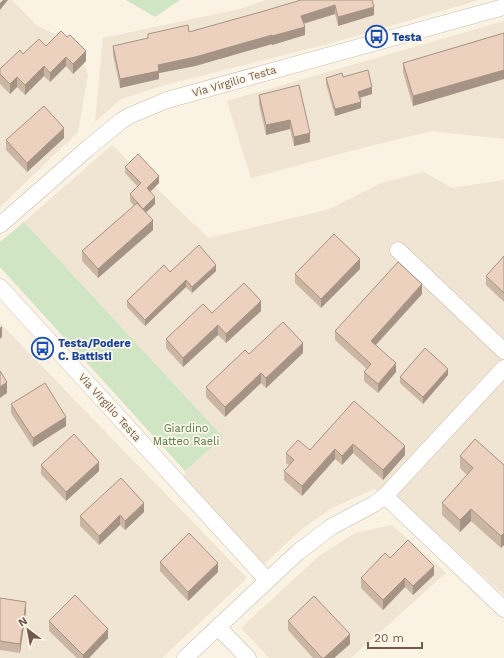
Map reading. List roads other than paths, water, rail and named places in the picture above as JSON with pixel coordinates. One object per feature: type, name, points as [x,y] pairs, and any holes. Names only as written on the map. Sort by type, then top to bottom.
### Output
[{"type":"street","name":"Via Virgilio Testa","points":[[0,225],[125,118],[142,110],[167,100],[504,7]]},
{"type":"street","points":[[398,250],[504,351]]},
{"type":"street","name":"Via Virgilio Testa","points":[[0,287],[267,580]]},
{"type":"street","points":[[185,658],[267,580],[317,536],[374,504],[385,496],[504,368]]},
{"type":"street","points":[[385,496],[504,608]]},
{"type":"street","points":[[218,627],[248,658]]},
{"type":"place","name":"Testa","points":[[376,37]]},
{"type":"place","name":"Testa/Podere C. Battisti","points":[[43,349]]},
{"type":"park label","name":"Giardino Matteo Raeli","points":[[186,434]]}]
